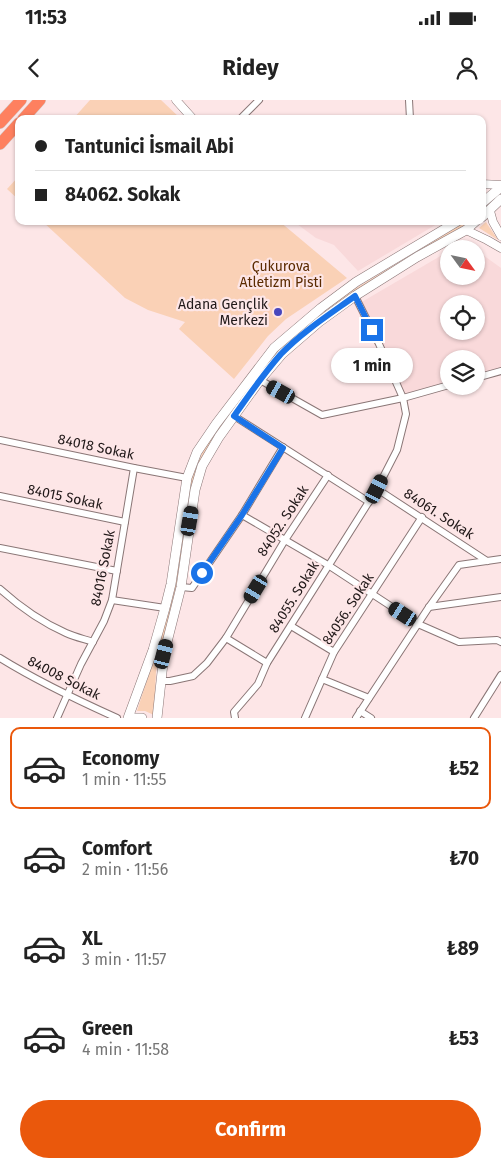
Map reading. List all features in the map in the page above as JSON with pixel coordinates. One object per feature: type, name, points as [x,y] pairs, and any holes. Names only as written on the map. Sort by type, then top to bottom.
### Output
[{"type":"highway","points":[[0,123],[21,100]]},
{"type":"highway","points":[[27,115],[40,100]]},
{"type":"highway","points":[[0,144],[15,127]]},
{"type":"main road","points":[[486,199],[501,186]]},
{"type":"main road","points":[[486,214],[501,199]]},
{"type":"main road","points":[[128,718],[153,650],[165,608],[171,584],[187,478],[197,452],[274,348],[321,308],[356,282],[451,225]]},
{"type":"main road","points":[[158,718],[164,654],[181,587],[195,490],[202,466],[219,437],[260,380],[282,354],[319,322],[355,296],[472,225]]},
{"type":"main road","points":[[134,718],[142,718]]},
{"type":"street","points":[[176,100],[189,115]]},
{"type":"street","points":[[244,115],[259,100]]},
{"type":"street","points":[[409,100],[410,115]]},
{"type":"street","points":[[486,184],[501,186]]},
{"type":"street","points":[[486,214],[501,236]]},
{"type":"street","points":[[466,230],[501,248]]},
{"type":"street","points":[[355,296],[403,398]]},
{"type":"street","points":[[485,375],[501,371]]},
{"type":"street","points":[[260,380],[322,415],[403,398],[440,388]]},
{"type":"street","name":"84055. Sokak","points":[[235,718],[234,712],[258,684],[267,663],[377,489],[397,450],[406,414],[403,398]]},
{"type":"street","points":[[234,416],[370,502]]},
{"type":"street","name":"84018 Sokak","points":[[0,440],[187,478]]},
{"type":"street","points":[[181,587],[192,588],[242,515],[283,448]]},
{"type":"street","name":"84016 Sokak","points":[[56,718],[81,664],[104,621],[112,600],[134,468]]},
{"type":"street","name":"84052. Sokak","points":[[161,681],[193,676],[207,663],[226,638],[285,540],[328,475]]},
{"type":"street","name":"84061. Sokak","points":[[377,489],[487,561]]},
{"type":"street","name":"84015 Sokak","points":[[0,496],[125,522]]},
{"type":"street","points":[[242,515],[328,566],[418,624],[459,642],[497,640],[501,642]]},
{"type":"street","name":"84056. Sokak","points":[[304,718],[334,652],[422,517]]},
{"type":"street","points":[[0,548],[117,572]]},
{"type":"street","points":[[356,718],[459,565],[501,559]]},
{"type":"street","points":[[0,589],[40,620],[67,634],[93,642]]},
{"type":"street","points":[[429,607],[501,597]]},
{"type":"street","points":[[112,600],[165,608]]},
{"type":"street","points":[[291,626],[334,652]]},
{"type":"street","points":[[226,638],[267,663]]},
{"type":"street","name":"84008 Sokak","points":[[0,658],[66,695],[118,718]]},
{"type":"street","points":[[474,718],[501,677]]},
{"type":"street","points":[[322,679],[369,698]]},
{"type":"street","points":[[360,712],[371,718]]},
{"type":"shaded area","points":[[298,225],[435,225],[358,271],[334,245],[316,238]]},
{"type":"shaded area","points":[[440,256],[440,285],[485,285],[485,256],[501,268],[501,371],[485,375],[485,350],[440,350],[440,388],[406,397],[360,303]]},
{"type":"green space","points":[[90,100],[161,100],[177,115],[77,115]]},
{"type":"green space","points":[[15,180],[15,196],[7,189]]},
{"type":"green space","points":[[486,222],[498,240],[479,228],[486,225]]},
{"type":"green space","name":"Çukurova Atletizm Pisti","points":[[46,225],[284,225],[347,278],[286,319],[268,336],[234,379],[179,329],[185,322],[148,310],[125,298]]},
{"type":"green space","points":[[460,225],[464,225],[328,309],[290,341],[275,355],[207,448],[194,477],[176,588],[156,671],[154,715],[145,711],[137,711],[162,633],[192,476],[205,447],[274,353],[328,308],[350,292]]},
{"type":"place","name":"Adana Gençlik Merkezi","points":[[278,312]]},
{"type":"route","points":[[202,573],[242,515],[283,448],[234,416],[282,354],[319,322],[355,296],[372,330]]}]
